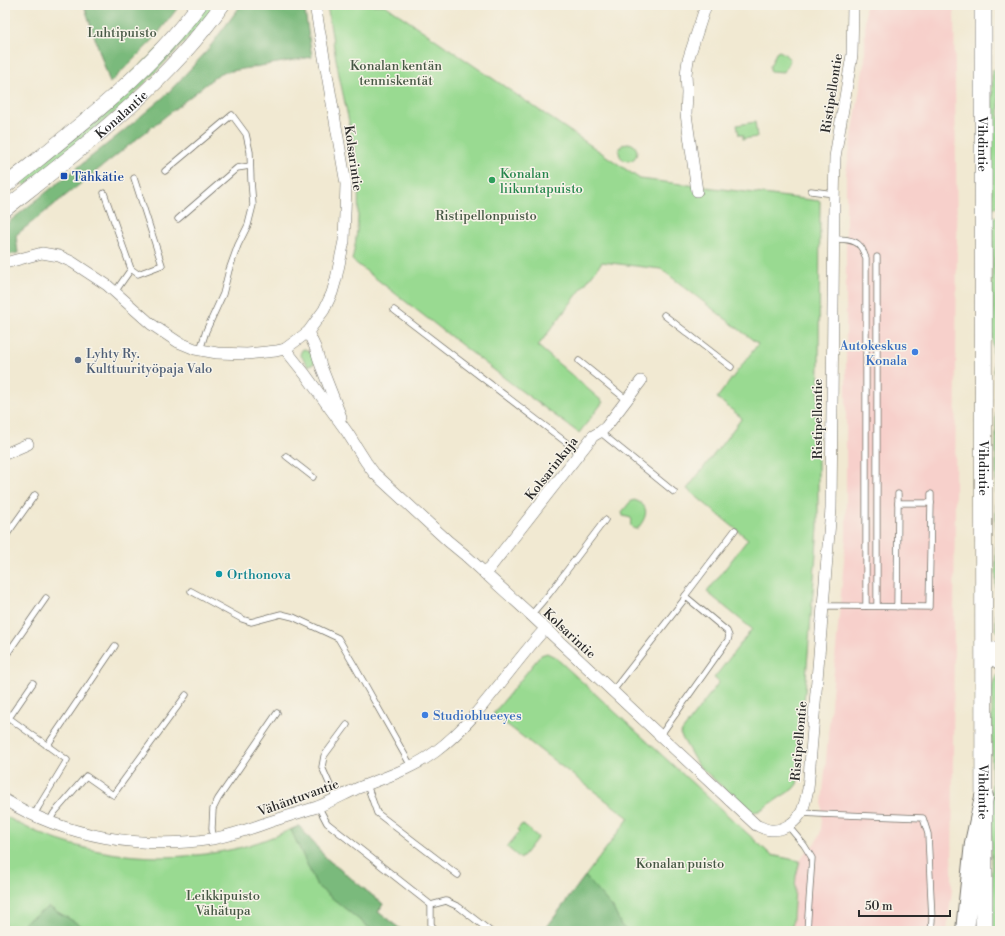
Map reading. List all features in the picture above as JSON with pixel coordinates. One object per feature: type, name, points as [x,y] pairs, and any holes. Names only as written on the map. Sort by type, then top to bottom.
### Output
[{"type":"highway","points":[[965,931],[974,843],[984,797]]},
{"type":"main road","name":"Konalantie","points":[[5,186],[107,102],[152,60],[199,5]]},
{"type":"main road","name":"Konalantie","points":[[5,209],[86,144],[141,96],[176,61],[222,5]]},
{"type":"main road","name":"Vihdintie","points":[[983,5],[984,931]]},
{"type":"street","name":"Kolsarintie","points":[[314,5],[346,184],[344,241],[332,293],[324,310],[308,332],[285,349],[347,432],[374,473],[414,511],[465,555],[756,825],[770,830],[778,830],[788,826]]},
{"type":"street","points":[[697,191],[686,114],[686,74],[688,60],[706,5]]},
{"type":"street","name":"Ristipellontie","points":[[788,826],[796,820],[801,813],[805,804],[808,789],[831,509],[835,158],[852,55],[853,5]]},
{"type":"street","points":[[5,263],[42,253],[59,256],[84,269],[107,285],[151,324],[178,342],[195,349],[217,353],[247,354],[285,349]]},
{"type":"street","name":"Kolsarintie","points":[[308,332],[347,432]]},
{"type":"street","name":"Kolsarinkuja","points":[[485,574],[593,436],[606,426],[641,381]]},
{"type":"street","points":[[5,454],[28,444]]},
{"type":"street","name":"Vähäntuvantie","points":[[5,800],[49,822],[89,834],[133,841],[182,842],[213,838],[244,831],[336,799],[411,766],[435,752],[463,727],[478,711],[532,642],[545,629]]},
{"type":"street","points":[[983,653],[1000,647]]},
{"type":"street","points":[[983,653],[1000,663]]},
{"type":"lane","points":[[165,171],[232,115],[246,134],[250,152],[253,205],[252,212],[229,270],[223,294],[206,331],[200,350]]},
{"type":"lane","points":[[178,219],[237,168],[250,166]]},
{"type":"lane","points":[[104,193],[131,269],[138,274],[162,265],[134,178]]},
{"type":"lane","points":[[811,191],[834,194]]},
{"type":"lane","points":[[833,240],[844,239],[860,245],[866,258],[866,606]]},
{"type":"lane","points":[[877,258],[877,606]]},
{"type":"lane","points":[[115,292],[131,269]]},
{"type":"lane","points":[[394,310],[580,453]]},
{"type":"lane","points":[[664,315],[731,367]]},
{"type":"lane","points":[[579,361],[627,400]]},
{"type":"lane","points":[[600,432],[674,492]]},
{"type":"lane","points":[[286,456],[313,477]]},
{"type":"lane","points":[[897,607],[898,494]]},
{"type":"lane","points":[[823,606],[929,607],[931,494]]},
{"type":"lane","points":[[5,537],[35,495]]},
{"type":"lane","points":[[898,503],[930,503]]},
{"type":"lane","points":[[531,616],[605,520]]},
{"type":"lane","points":[[612,692],[683,601],[685,596],[735,530]]},
{"type":"lane","points":[[191,591],[242,619],[252,622],[281,614],[287,615],[338,638],[411,766]]},
{"type":"lane","points":[[660,736],[730,636],[727,631],[685,596]]},
{"type":"lane","points":[[5,657],[46,598]]},
{"type":"lane","points":[[47,746],[114,646]]},
{"type":"lane","points":[[33,683],[9,718],[67,760],[34,815]]},
{"type":"lane","points":[[49,822],[54,813],[86,776],[113,795],[186,695]]},
{"type":"lane","points":[[213,838],[213,809],[218,799],[277,714]]},
{"type":"lane","points":[[336,799],[322,767],[324,756],[347,725]]},
{"type":"lane","points":[[368,785],[377,813],[458,875]]},
{"type":"lane","points":[[318,806],[327,823],[431,905]]},
{"type":"lane","points":[[801,813],[923,818],[928,834],[932,920],[931,931]]},
{"type":"lane","points":[[788,826],[804,845],[812,858],[807,931]]},
{"type":"lane","points":[[431,905],[446,901],[459,907],[490,931]]},
{"type":"lane","points":[[431,905],[431,924],[435,931]]},
{"type":"shaded area","points":[[865,5],[954,5],[957,235],[952,889],[947,931],[792,931],[796,876],[800,861],[804,854],[815,844],[820,834],[822,821],[822,804],[846,538],[846,173],[865,58]]},
{"type":"green space","name":"Luhtipuisto","points":[[84,5],[180,5],[152,41],[110,83]]},
{"type":"green space","points":[[205,5],[216,5],[201,24],[127,102],[25,186],[19,179]]},
{"type":"green space","points":[[241,5],[304,5],[312,57],[220,73],[16,235],[18,253],[5,256],[5,225],[121,133],[166,95],[206,52]]},
{"type":"green space","name":"Ristipellonpuisto","points":[[327,5],[385,5],[640,179],[820,201],[818,528],[798,779],[797,784],[793,789],[759,811],[749,811],[697,764],[680,734],[719,682],[714,678],[752,629],[707,592],[748,539],[687,489],[742,418],[717,398],[758,344],[661,269],[602,262],[538,346],[603,402],[579,433],[516,387],[352,260],[358,221],[357,167],[352,135],[336,61]]},
{"type":"green space","points":[[779,51],[785,54],[790,60],[784,72],[770,71],[770,66],[776,53]]},
{"type":"green space","points":[[992,70],[999,70],[999,208],[992,207],[991,205]]},
{"type":"green space","points":[[755,122],[757,137],[743,139],[743,135],[739,135],[737,125]]},
{"type":"green space","points":[[628,143],[634,146],[637,152],[634,158],[628,161],[622,158],[619,152],[622,146]]},
{"type":"green space","points":[[1000,216],[1000,631],[998,632],[996,629],[996,404],[992,335],[992,217]]},
{"type":"green space","points":[[304,349],[310,352],[315,363],[308,366],[300,354]]},
{"type":"green space","points":[[634,500],[643,505],[646,512],[643,521],[637,529],[631,526],[631,518],[623,516],[622,512],[630,502]]},
{"type":"green space","name":"Konalan puisto","points":[[547,653],[555,657],[771,855],[800,861],[796,876],[792,931],[544,931],[629,818],[493,714],[541,655]]},
{"type":"green space","points":[[999,674],[1000,931],[991,931],[992,686],[995,678]]},
{"type":"green space","name":"Leikkipuisto Vähätupa","points":[[5,816],[31,830],[87,849],[146,857],[175,857],[234,849],[259,842],[299,826],[327,859],[383,904],[378,912],[403,931],[5,931]]},
{"type":"green space","points":[[522,824],[538,837],[521,859],[507,847],[519,832],[517,830]]},
{"type":"green space","points":[[299,826],[327,859],[383,904],[378,912],[403,931],[373,931],[317,886],[291,830]]},
{"type":"green space","points":[[585,876],[613,908],[621,925],[627,931],[544,931]]},
{"type":"green space","points":[[49,907],[87,929],[86,931],[16,931],[26,921]]},
{"type":"place","name":"Tähkätie","points":[[64,176]]},
{"type":"place","name":"Konalan liikuntapuisto","points":[[492,180]]},
{"type":"place","name":"Autokeskus Konala","points":[[915,352]]},
{"type":"place","name":"Lyhty Ry. Kulttuurityöpaja Valo","points":[[78,360]]},
{"type":"place","name":"Orthonova","points":[[219,574]]},
{"type":"place","name":"Studioblueeyes","points":[[425,715]]},
{"type":"park label","name":"Konalan kentän tenniskentät","points":[[396,72]]}]
